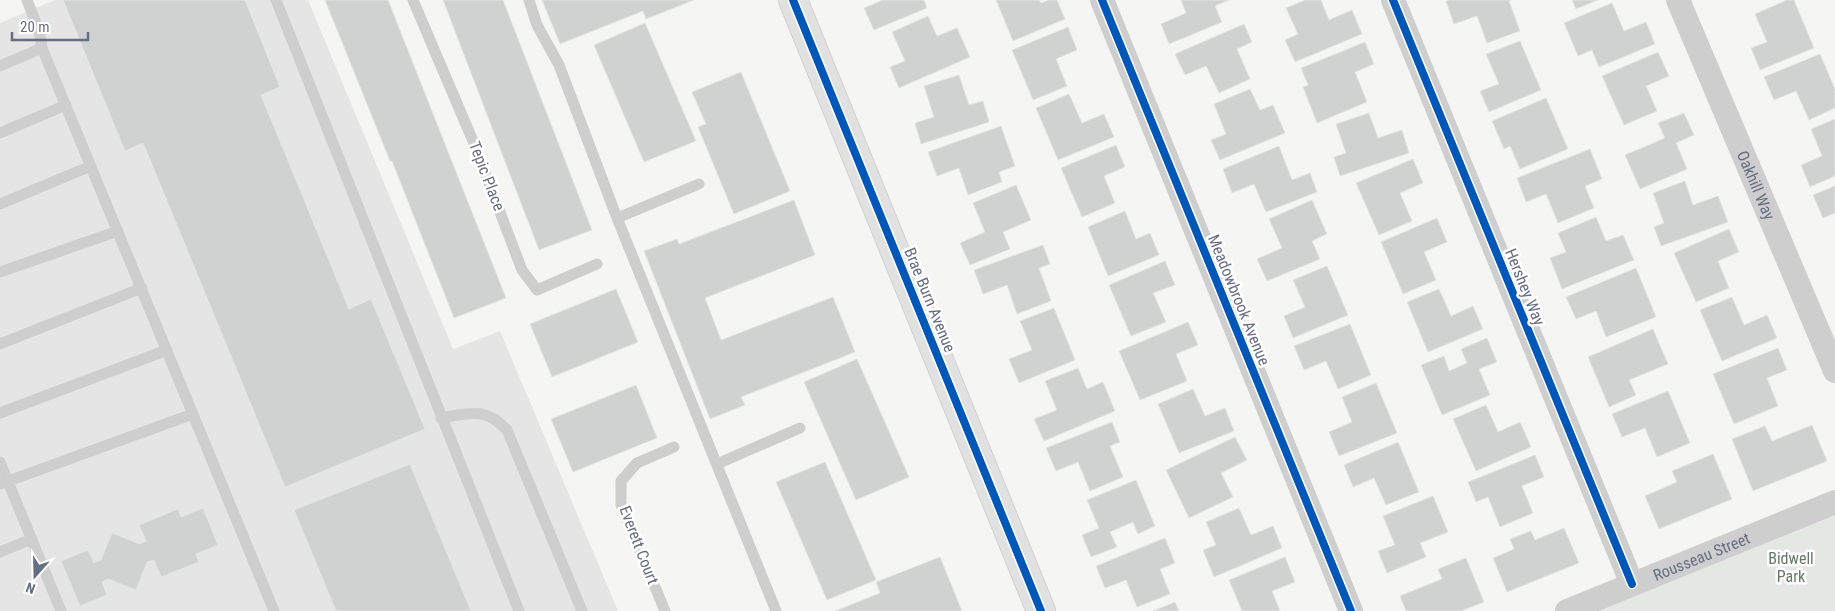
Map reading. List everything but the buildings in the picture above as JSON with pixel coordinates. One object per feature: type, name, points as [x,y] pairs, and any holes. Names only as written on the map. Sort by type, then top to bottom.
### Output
[{"type":"street","name":"Brae Burn Avenue","points":[[793,0],[1040,611]]},
{"type":"street","name":"Meadowbrook Avenue","points":[[1102,0],[1351,611]]},
{"type":"street","name":"Hershey Way","points":[[1393,0],[1632,584]]},
{"type":"street","name":"Oakhill Way","points":[[1678,0],[1835,371]]},
{"type":"street","name":"Rousseau Street","points":[[1567,611],[1835,502]]},
{"type":"lane","points":[[27,0],[39,31],[42,48],[274,611]]},
{"type":"lane","points":[[276,0],[519,611]]},
{"type":"lane","name":"Tepic Place","points":[[413,0],[473,141],[522,270],[537,290],[597,264]]},
{"type":"lane","points":[[529,0],[537,25],[559,64],[618,218],[776,611]]},
{"type":"lane","points":[[0,66],[42,48]]},
{"type":"lane","points":[[0,133],[66,106]]},
{"type":"lane","points":[[0,204],[91,166]]},
{"type":"lane","points":[[618,218],[699,184]]},
{"type":"lane","points":[[0,272],[118,231]]},
{"type":"lane","points":[[0,344],[142,288]]},
{"type":"lane","points":[[0,413],[167,350]]},
{"type":"lane","points":[[441,418],[474,412],[498,420],[507,430],[582,611]]},
{"type":"lane","points":[[4,483],[193,414]]},
{"type":"lane","points":[[717,464],[800,428]]},
{"type":"lane","name":"Everett Court","points":[[665,611],[621,505],[621,481],[637,463],[674,448]]},
{"type":"lane","points":[[0,462],[4,483],[32,539],[61,611]]},
{"type":"lane","points":[[0,552],[32,539]]},
{"type":"shaded area","points":[[55,0],[308,0],[453,349],[500,331],[618,611],[0,611],[0,23]]},
{"type":"green space","name":"Bidwell Park","points":[[1835,502],[1835,611],[1567,611]]},
{"type":"cycle path","points":[[793,0],[1041,611]]},
{"type":"cycle path","points":[[1102,0],[1351,611]]},
{"type":"cycle path","points":[[1393,0],[1632,584]]}]
